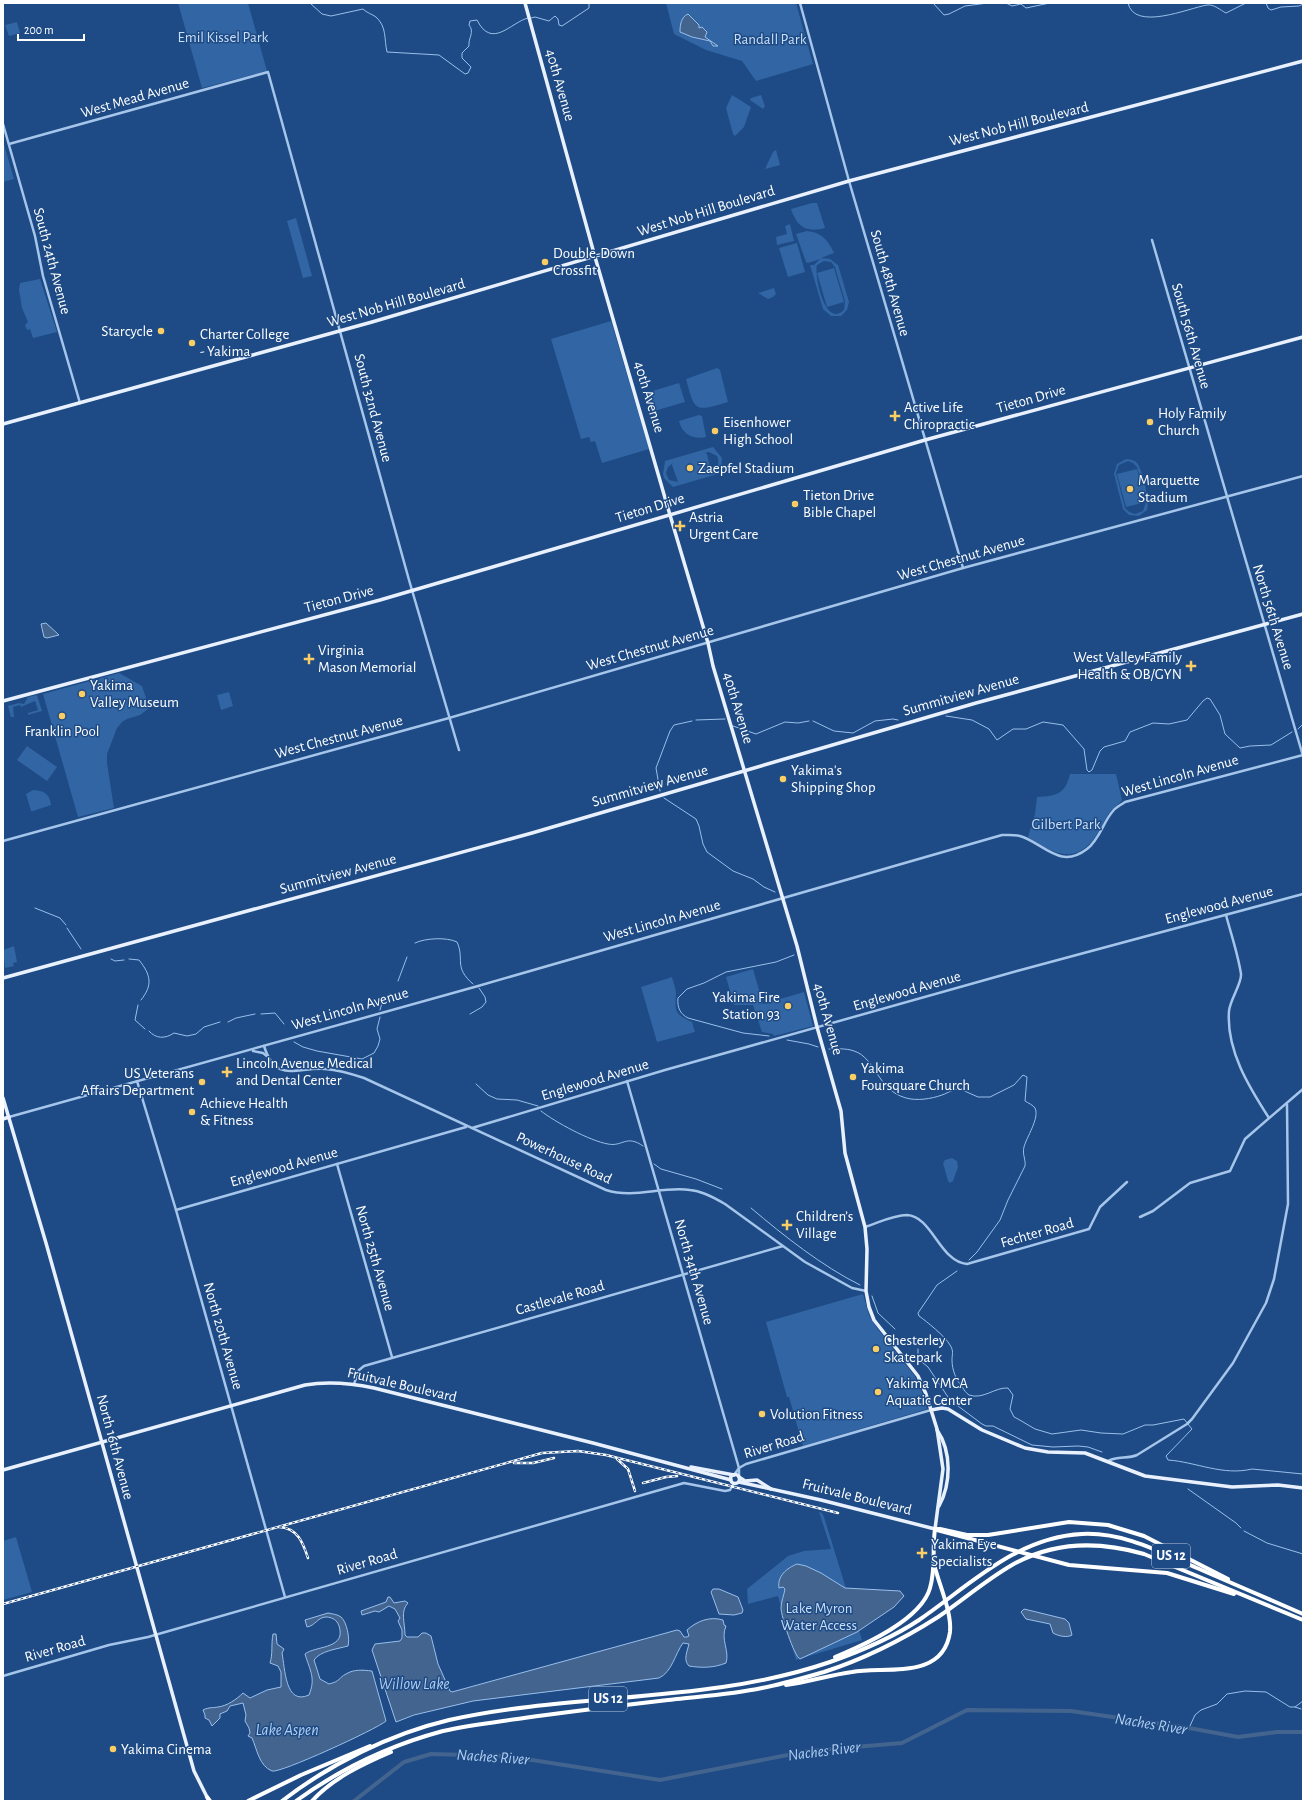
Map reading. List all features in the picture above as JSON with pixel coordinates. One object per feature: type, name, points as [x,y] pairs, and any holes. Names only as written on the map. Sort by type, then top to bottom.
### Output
[{"type":"highway","points":[[935,1529],[966,1535],[988,1535],[1070,1522],[1108,1525],[1144,1536],[1259,1595]]},
{"type":"highway","points":[[789,1674],[848,1652],[883,1633],[907,1617],[923,1602],[927,1596],[932,1581],[935,1529]]},
{"type":"highway","points":[[935,1529],[1069,1565],[1167,1573],[1260,1603]]},
{"type":"highway","name":"US 12","points":[[282,1801],[331,1768],[398,1737],[449,1721],[540,1706],[726,1686],[789,1674],[829,1662],[869,1647],[918,1621],[993,1567],[1014,1554],[1033,1544],[1057,1537],[1080,1534],[1116,1536],[1145,1545],[1303,1614]]},
{"type":"highway","name":"US 12","points":[[296,1801],[325,1782],[366,1760],[442,1732],[476,1724],[760,1689],[798,1680],[844,1665],[894,1642],[939,1616],[1005,1569],[1025,1558],[1050,1549],[1088,1544],[1122,1548],[1144,1554],[1303,1620]]},
{"type":"highway","points":[[760,1689],[793,1684],[854,1671],[916,1668],[934,1659],[947,1643],[950,1625],[949,1615],[934,1564]]},
{"type":"highway","points":[[248,1801],[341,1758],[398,1737]]},
{"type":"highway","points":[[312,1801],[327,1786],[349,1772],[425,1737]]},
{"type":"main road","name":"40th Avenue","points":[[525,3],[596,257],[708,643],[713,666],[797,946],[817,1027],[842,1111],[845,1153],[865,1227],[868,1249],[866,1291],[869,1307],[874,1320],[918,1376],[924,1388],[937,1430],[946,1449],[948,1471],[946,1489],[939,1507],[935,1529]]},
{"type":"main road","name":"West Nob Hill Boulevard","points":[[3,424],[340,331],[596,257],[849,181],[1303,61]]},
{"type":"main road","name":"Tieton Drive","points":[[3,701],[412,591],[925,440],[1303,337]]},
{"type":"main road","name":"Summitview Avenue","points":[[3,978],[532,833],[976,703],[1303,614]]},
{"type":"main road","name":"North 16th Avenue","points":[[3,1098],[102,1442],[194,1772],[209,1800]]},
{"type":"main road","name":"West Lincoln Avenue","points":[[3,1119],[9,1117]]},
{"type":"main road","name":"Fruitvale Boulevard","points":[[3,1470],[305,1385],[331,1382],[354,1384],[682,1466],[732,1482],[739,1480],[757,1480],[774,1490]]},
{"type":"main road","points":[[931,1410],[942,1408],[948,1409],[982,1430],[1031,1450],[1053,1453],[1081,1452],[1108,1461],[1141,1475],[1154,1478],[1232,1487],[1278,1485],[1303,1488]]},
{"type":"main road","name":"Fruitvale Boulevard","points":[[682,1466],[697,1467],[734,1475],[739,1480],[774,1490],[821,1500],[935,1529]]},
{"type":"main road","points":[[732,1482],[731,1478],[734,1475]]},
{"type":"street","name":"South 48th Avenue","points":[[800,3],[849,181],[963,568]]},
{"type":"street","name":"West Mead Avenue","points":[[9,144],[268,72]]},
{"type":"street","name":"South 32nd Avenue","points":[[268,72],[412,591],[459,750]]},
{"type":"street","name":"South 24th Avenue","points":[[3,124],[35,236],[43,276],[80,403]]},
{"type":"street","name":"South 56th Avenue","points":[[1152,240],[1236,530]]},
{"type":"street","name":"West Chestnut Avenue","points":[[3,841],[450,718],[963,568],[1303,476]]},
{"type":"street","name":"North 56th Avenue","points":[[1236,530],[1303,755]]},
{"type":"street","name":"West Lincoln Avenue","points":[[9,1117],[782,899],[1002,835],[1017,835],[1024,837],[1055,855],[1074,856],[1088,848],[1093,843],[1113,811],[1125,802],[1303,755]]},
{"type":"street","name":"Englewood Avenue","points":[[472,1128],[1032,966],[1303,894]]},
{"type":"street","points":[[1226,914],[1241,976],[1231,1000],[1229,1010],[1231,1041],[1246,1079],[1269,1118]]},
{"type":"street","name":"Powerhouse Road","points":[[264,1046],[268,1057]]},
{"type":"street","name":"Powerhouse Road","points":[[250,1050],[263,1053],[276,1067],[286,1072],[326,1069],[364,1078],[606,1190],[623,1194],[691,1190],[713,1197],[725,1204],[805,1262],[852,1288],[866,1291]]},
{"type":"street","name":"North 20th Avenue","points":[[138,1081],[176,1210],[285,1597]]},
{"type":"street","name":"North 34th Avenue","points":[[627,1082],[739,1468]]},
{"type":"street","points":[[1140,1217],[1153,1211],[1190,1183],[1230,1171],[1242,1142],[1303,1089]]},
{"type":"street","points":[[1108,1461],[1114,1458],[1125,1458],[1138,1455],[1190,1422],[1233,1363],[1266,1303],[1274,1279],[1288,1204],[1287,1104]]},
{"type":"street","name":"Englewood Avenue","points":[[176,1210],[467,1126]]},
{"type":"street","name":"North 25th Avenue","points":[[337,1164],[392,1358]]},
{"type":"street","name":"Fechter Road","points":[[865,1227],[903,1216],[913,1216],[922,1222],[955,1261],[967,1264],[1089,1229],[1100,1207],[1127,1182]]},
{"type":"street","name":"Castlevale Road","points":[[354,1384],[360,1368],[783,1246]]},
{"type":"street","name":"River Road","points":[[734,1475],[739,1468],[746,1464],[931,1410]]},
{"type":"street","name":"River Road","points":[[739,1468],[739,1480]]},
{"type":"street","name":"River Road","points":[[3,1676],[109,1646],[155,1635],[684,1483],[725,1491],[730,1490],[732,1482]]},
{"type":"green space","name":"Emil Kissel Park","points":[[178,3],[248,3],[267,71],[202,88]]},
{"type":"green space","name":"Randall Park","points":[[666,3],[796,3],[813,64],[756,81],[742,61],[706,50],[674,34]]},
{"type":"green space","points":[[17,22],[20,33],[9,36],[5,25]]},
{"type":"green space","points":[[732,95],[751,107],[744,127],[735,136],[733,134],[726,108]]},
{"type":"green space","points":[[761,95],[765,106],[763,109],[750,100],[751,98]]},
{"type":"green space","points":[[3,141],[14,179],[3,182]]},
{"type":"green space","points":[[776,150],[780,165],[765,169],[773,152]]},
{"type":"green space","points":[[817,203],[825,228],[813,230],[807,229],[799,224],[793,215],[791,209]]},
{"type":"green space","points":[[296,218],[312,276],[303,278],[287,221]]},
{"type":"green space","points":[[790,224],[794,241],[777,245],[776,237],[787,234],[785,226]]},
{"type":"green space","points":[[807,231],[816,233],[824,238],[832,248],[834,253],[821,258],[830,259],[838,265],[849,302],[847,310],[841,316],[831,316],[823,309],[810,265],[814,265],[820,259],[808,263],[806,262],[796,234]],"holes":[[[824,261],[831,262],[835,267],[845,301],[844,310],[837,314],[831,312],[822,298],[816,270],[817,265]]]},
{"type":"green space","points":[[797,243],[805,272],[788,277],[779,248]]},
{"type":"green space","points":[[834,268],[844,302],[827,307],[817,273]]},
{"type":"green space","points":[[40,279],[57,332],[33,338],[30,329],[27,330],[25,325],[28,322],[22,308],[19,290],[20,283]]},
{"type":"green space","points":[[774,288],[776,294],[768,299],[758,293]]},
{"type":"green space","points":[[611,321],[649,449],[602,463],[595,441],[591,442],[589,437],[581,439],[551,339]]},
{"type":"green space","points":[[717,368],[720,370],[728,402],[702,408],[698,407],[694,403],[686,379]]},
{"type":"green space","points":[[679,383],[685,402],[651,412],[646,393]]},
{"type":"green space","points":[[699,415],[702,416],[706,437],[697,438],[685,433],[680,426],[679,421]]},
{"type":"green space","points":[[713,447],[722,458],[721,473],[673,487],[664,478],[663,474],[665,461]],"holes":[[[709,452],[717,456],[718,461],[718,466],[711,472],[707,454],[705,453]],[[673,463],[672,465],[678,482],[669,480],[666,473],[668,467]]]},
{"type":"green space","points":[[1126,459],[1133,460],[1137,463],[1142,472],[1148,506],[1147,510],[1139,516],[1129,515],[1123,509],[1114,474],[1117,464]],"holes":[[[1128,461],[1137,467],[1146,502],[1143,511],[1135,514],[1129,512],[1125,508],[1116,473],[1119,465]]]},
{"type":"green space","points":[[1137,469],[1146,502],[1126,507],[1117,474]]},
{"type":"green space","points":[[119,673],[142,686],[148,704],[148,709],[140,715],[122,722],[117,728],[107,754],[114,808],[78,817],[43,694]]},
{"type":"green space","points":[[229,692],[233,706],[221,710],[217,695]]},
{"type":"green space","points":[[37,695],[42,711],[28,715],[28,713],[38,710],[35,701],[21,707],[20,705],[13,707],[14,717],[11,717],[8,706],[19,703],[24,704],[28,697]]},
{"type":"green space","points":[[27,746],[57,767],[47,781],[17,760]]},
{"type":"green space","name":"Gilbert Park","points":[[1070,774],[1116,774],[1122,800],[1109,813],[1093,840],[1085,848],[1069,854],[1061,854],[1044,847],[1028,837],[1035,814],[1037,797],[1050,796],[1059,793],[1066,786]]},
{"type":"green space","points":[[33,790],[46,794],[51,805],[31,811],[26,794]]},
{"type":"green space","points":[[14,946],[17,962],[13,963],[14,966],[5,968],[3,950]]},
{"type":"green space","points":[[753,969],[763,1004],[804,992],[813,1026],[774,1036],[773,1034],[762,1032],[753,1005],[734,1005],[726,977]]},
{"type":"green space","points":[[672,977],[676,991],[677,1011],[682,1017],[692,1022],[695,1032],[657,1042],[641,987]]},
{"type":"green space","points":[[952,1158],[957,1161],[958,1167],[953,1181],[950,1183],[948,1181],[943,1163],[945,1160]]},
{"type":"green space","points":[[863,1294],[869,1315],[877,1328],[914,1375],[921,1389],[927,1409],[803,1446],[789,1397],[787,1397],[766,1322]]},
{"type":"green space","name":"Lake Myron Water Access","points":[[819,1512],[822,1513],[824,1517],[862,1640],[796,1660],[778,1596],[748,1604],[747,1589],[788,1556],[804,1551],[831,1549]]},
{"type":"green space","points":[[16,1537],[32,1592],[3,1600],[3,1541]]},
{"type":"water","points":[[688,14],[699,25],[699,28],[702,27],[707,32],[705,37],[718,46],[713,46],[710,41],[692,37],[680,32],[682,19]]},
{"type":"water","points":[[46,623],[59,635],[47,638],[44,637],[41,624]]},
{"type":"water","name":"Lake Myron Water Access","points":[[797,1564],[806,1566],[821,1573],[845,1588],[900,1591],[904,1596],[894,1607],[857,1632],[800,1659],[791,1644],[783,1619],[781,1606],[785,1589],[783,1587],[779,1588],[781,1576]]},
{"type":"water","points":[[713,1589],[719,1589],[738,1597],[743,1610],[742,1613],[734,1615],[719,1614],[711,1592]]},
{"type":"water","name":"Willow Lake","points":[[388,1597],[390,1597],[394,1603],[405,1601],[408,1603],[404,1610],[405,1635],[407,1637],[418,1637],[422,1633],[426,1633],[431,1636],[438,1664],[450,1691],[452,1692],[677,1630],[680,1631],[684,1637],[687,1637],[689,1636],[687,1630],[699,1622],[709,1619],[723,1620],[724,1625],[726,1626],[724,1631],[724,1640],[727,1658],[726,1663],[717,1666],[689,1666],[686,1659],[689,1644],[683,1643],[667,1672],[659,1678],[473,1701],[414,1715],[396,1722],[372,1650],[375,1644],[400,1641],[402,1638],[402,1630],[398,1621],[400,1618],[395,1609],[389,1606],[379,1612],[375,1611],[362,1615],[361,1611],[386,1602]]},
{"type":"water","points":[[1024,1609],[1065,1619],[1069,1623],[1072,1635],[1057,1635],[1053,1633],[1050,1624],[1026,1619],[1021,1612]]},
{"type":"water","name":"Lake Aspen","points":[[328,1613],[338,1615],[343,1619],[348,1631],[349,1643],[348,1646],[324,1652],[314,1660],[320,1679],[329,1684],[338,1681],[343,1675],[352,1671],[372,1671],[386,1721],[365,1733],[292,1766],[272,1771],[268,1769],[261,1761],[252,1738],[248,1736],[250,1733],[245,1721],[246,1715],[243,1703],[230,1706],[227,1711],[220,1714],[220,1718],[212,1726],[209,1720],[205,1718],[203,1710],[228,1704],[243,1693],[250,1698],[267,1690],[281,1687],[281,1672],[278,1666],[270,1663],[273,1634],[276,1634],[277,1644],[284,1649],[282,1653],[284,1667],[291,1690],[295,1695],[301,1697],[309,1695],[312,1679],[305,1654],[309,1651],[333,1644],[340,1636],[340,1630],[337,1622],[330,1618],[323,1617],[307,1627],[305,1620]]},
{"type":"waterway","points":[[310,3],[322,14],[331,16],[363,9],[380,21],[384,29],[387,52],[439,55],[465,74],[468,73],[471,67],[462,58],[462,53],[469,46],[471,33],[471,28],[469,25],[470,21],[477,20],[483,29],[489,33],[495,34],[502,32],[528,18]]},
{"type":"waterway","points":[[531,18],[535,17],[549,21],[555,16],[558,19],[559,25],[562,26],[589,8],[589,3]]},
{"type":"waterway","points":[[933,3],[944,15],[965,6],[988,3]]},
{"type":"waterway","points":[[1006,3],[1012,6],[1021,4],[1026,8],[1050,3]]},
{"type":"waterway","points":[[1128,3],[1132,12],[1140,16],[1151,17],[1163,16],[1207,5],[1215,6],[1226,13],[1246,3]]},
{"type":"waterway","points":[[1266,3],[1268,8],[1271,10],[1281,7],[1299,6],[1303,4]]},
{"type":"waterway","points":[[946,716],[972,720],[989,729],[997,740],[1013,729],[1026,729],[1043,722],[1063,725],[1084,749],[1087,770],[1089,772],[1092,770],[1100,751],[1104,747],[1125,741],[1130,732],[1153,723],[1169,724],[1187,720],[1207,698],[1210,699],[1220,715],[1225,734],[1240,748],[1271,745],[1292,732]]},
{"type":"waterway","points":[[696,720],[725,719]]},
{"type":"waterway","points":[[813,721],[834,731],[853,733],[875,721],[893,719],[898,720]]},
{"type":"waterway","points":[[660,791],[656,768],[670,731],[674,725],[692,721]]},
{"type":"waterway","points":[[733,726],[756,734],[785,722],[798,723],[809,721]]},
{"type":"waterway","points":[[1298,729],[1303,724]]},
{"type":"waterway","points":[[664,798],[696,819],[703,844],[707,852],[733,871],[753,879],[764,887],[775,892]]},
{"type":"waterway","points":[[35,908],[60,918],[66,925]]},
{"type":"waterway","points":[[67,928],[81,949]]},
{"type":"waterway","points":[[415,943],[424,940],[436,939],[448,939],[457,942],[460,953],[461,968],[463,973],[473,984]]},
{"type":"waterway","points":[[769,1036],[743,1033],[688,1018],[680,1010],[678,998],[687,989],[704,983],[726,972],[776,962],[794,955]]},
{"type":"waterway","points":[[398,981],[407,957]]},
{"type":"waterway","points":[[111,959],[115,961],[124,960]]},
{"type":"waterway","points":[[129,959],[139,960],[148,975],[149,985],[141,1000]]},
{"type":"waterway","points":[[470,1014],[482,1007],[486,1002],[485,997],[479,988]]},
{"type":"waterway","points":[[380,1010],[382,1003],[389,994]]},
{"type":"waterway","points":[[138,1005],[135,1020],[145,1029]]},
{"type":"waterway","points":[[261,1014],[275,1013],[284,1024]]},
{"type":"waterway","points":[[228,1022],[236,1018],[255,1014]]},
{"type":"waterway","points":[[294,1042],[303,1047],[317,1051],[362,1059],[374,1053],[378,1046],[380,1039],[377,1029],[380,1017]]},
{"type":"waterway","points":[[149,1031],[158,1037],[164,1037],[174,1033],[187,1036],[196,1034],[204,1027],[220,1022]]},
{"type":"waterway","points":[[787,1040],[818,1047]]},
{"type":"waterway","points":[[829,1049],[848,1049],[861,1055],[867,1060],[889,1088],[896,1094],[910,1099],[929,1098],[960,1089],[978,1097],[990,1097],[1014,1085],[1023,1075],[1027,1077],[1025,1101],[1035,1108],[1036,1117],[1024,1147],[1023,1152],[1025,1166],[1000,1220],[977,1252],[969,1260]]},
{"type":"waterway","points":[[476,1084],[488,1095],[497,1099],[517,1100],[538,1106]]},
{"type":"waterway","points":[[541,1111],[573,1130],[592,1139],[608,1144],[632,1141],[643,1146]]},
{"type":"waterway","points":[[654,1164],[661,1169],[696,1179],[722,1189]]},
{"type":"waterway","points":[[751,1208],[804,1250],[832,1269],[860,1285]]},
{"type":"waterway","points":[[957,1271],[937,1285],[918,1313],[919,1316],[931,1325],[950,1345],[955,1375],[958,1382],[969,1395],[979,1396],[998,1389],[1008,1388],[1013,1395],[1010,1409],[1014,1417],[1035,1429],[1052,1434],[1081,1430],[1123,1434],[1145,1425],[1153,1425],[1184,1419],[1192,1429],[1166,1456],[1168,1460],[1220,1470],[1241,1471],[1252,1469],[1303,1474]]},
{"type":"waterway","points":[[872,1296],[878,1313],[895,1329]]},
{"type":"waterway","points":[[918,1349],[918,1359],[928,1367],[950,1400],[982,1424],[986,1426],[993,1426],[1032,1445],[1053,1447],[1078,1446],[1088,1447],[1102,1452]]},
{"type":"waterway","points":[[1188,1489],[1241,1528]]},
{"type":"waterway","points":[[1244,1531],[1267,1543],[1303,1554]]},
{"type":"waterway","points":[[1189,1728],[1195,1715],[1201,1710],[1217,1704],[1227,1694],[1245,1691],[1266,1692],[1290,1707],[1295,1707],[1303,1701]]},
{"type":"waterway","points":[[1295,1707],[1301,1709]]},
{"type":"waterway","name":"Naches River","points":[[354,1801],[404,1762],[431,1754],[506,1756],[660,1780],[808,1751],[902,1743],[967,1710],[1071,1711],[1189,1728],[1238,1737],[1277,1732],[1303,1732]]},
{"type":"railway","points":[[3,1604],[542,1453],[578,1451],[606,1455],[838,1513]]},
{"type":"railway","points":[[514,1463],[533,1463],[554,1458]]},
{"type":"railway","points":[[617,1459],[628,1469],[635,1491]]},
{"type":"railway","points":[[643,1483],[666,1477],[677,1476]]},
{"type":"railway","points":[[279,1527],[291,1530],[299,1537],[308,1558]]},
{"type":"place","name":"Double-Down Crossfit","points":[[545,262]]},
{"type":"place","name":"Starcycle","points":[[161,331]]},
{"type":"place","name":"Charter College - Yakima","points":[[192,343]]},
{"type":"place","name":"Active Life Chiropractic","points":[[895,416]]},
{"type":"place","name":"Holy Family Church","points":[[1150,422]]},
{"type":"place","name":"Eisenhower High School","points":[[715,431]]},
{"type":"place","name":"Zaepfel Stadium","points":[[690,468]]},
{"type":"place","name":"Marquette Stadium","points":[[1130,489]]},
{"type":"place","name":"Tieton Drive Bible Chapel","points":[[795,504]]},
{"type":"place","name":"Astria Urgent Care","points":[[680,526]]},
{"type":"place","name":"Virginia Mason Memorial","points":[[309,659]]},
{"type":"place","name":"West Valley Family Health & OB/GYN","points":[[1191,666]]},
{"type":"place","name":"Yakima Valley Museum","points":[[82,694]]},
{"type":"place","name":"Franklin Pool","points":[[62,716]]},
{"type":"place","name":"Yakima's Shipping Shop","points":[[783,779]]},
{"type":"place","name":"Yakima Fire Station 93","points":[[788,1006]]},
{"type":"place","name":"Lincoln Avenue Medical and Dental Center","points":[[227,1072]]},
{"type":"place","name":"Yakima Foursquare Church","points":[[853,1077]]},
{"type":"place","name":"US Veterans Affairs Department","points":[[202,1082]]},
{"type":"place","name":"Achieve Health & Fitness","points":[[192,1112]]},
{"type":"place","name":"Children’s Village","points":[[787,1225]]},
{"type":"place","name":"Chesterley Skatepark","points":[[876,1349]]},
{"type":"place","name":"Yakima YMCA Aquatic Center","points":[[878,1392]]},
{"type":"place","name":"Volution Fitness","points":[[762,1414]]},
{"type":"place","name":"Yakima Eye Specialists","points":[[922,1553]]},
{"type":"place","name":"Yakima Cinema","points":[[113,1749]]}]
